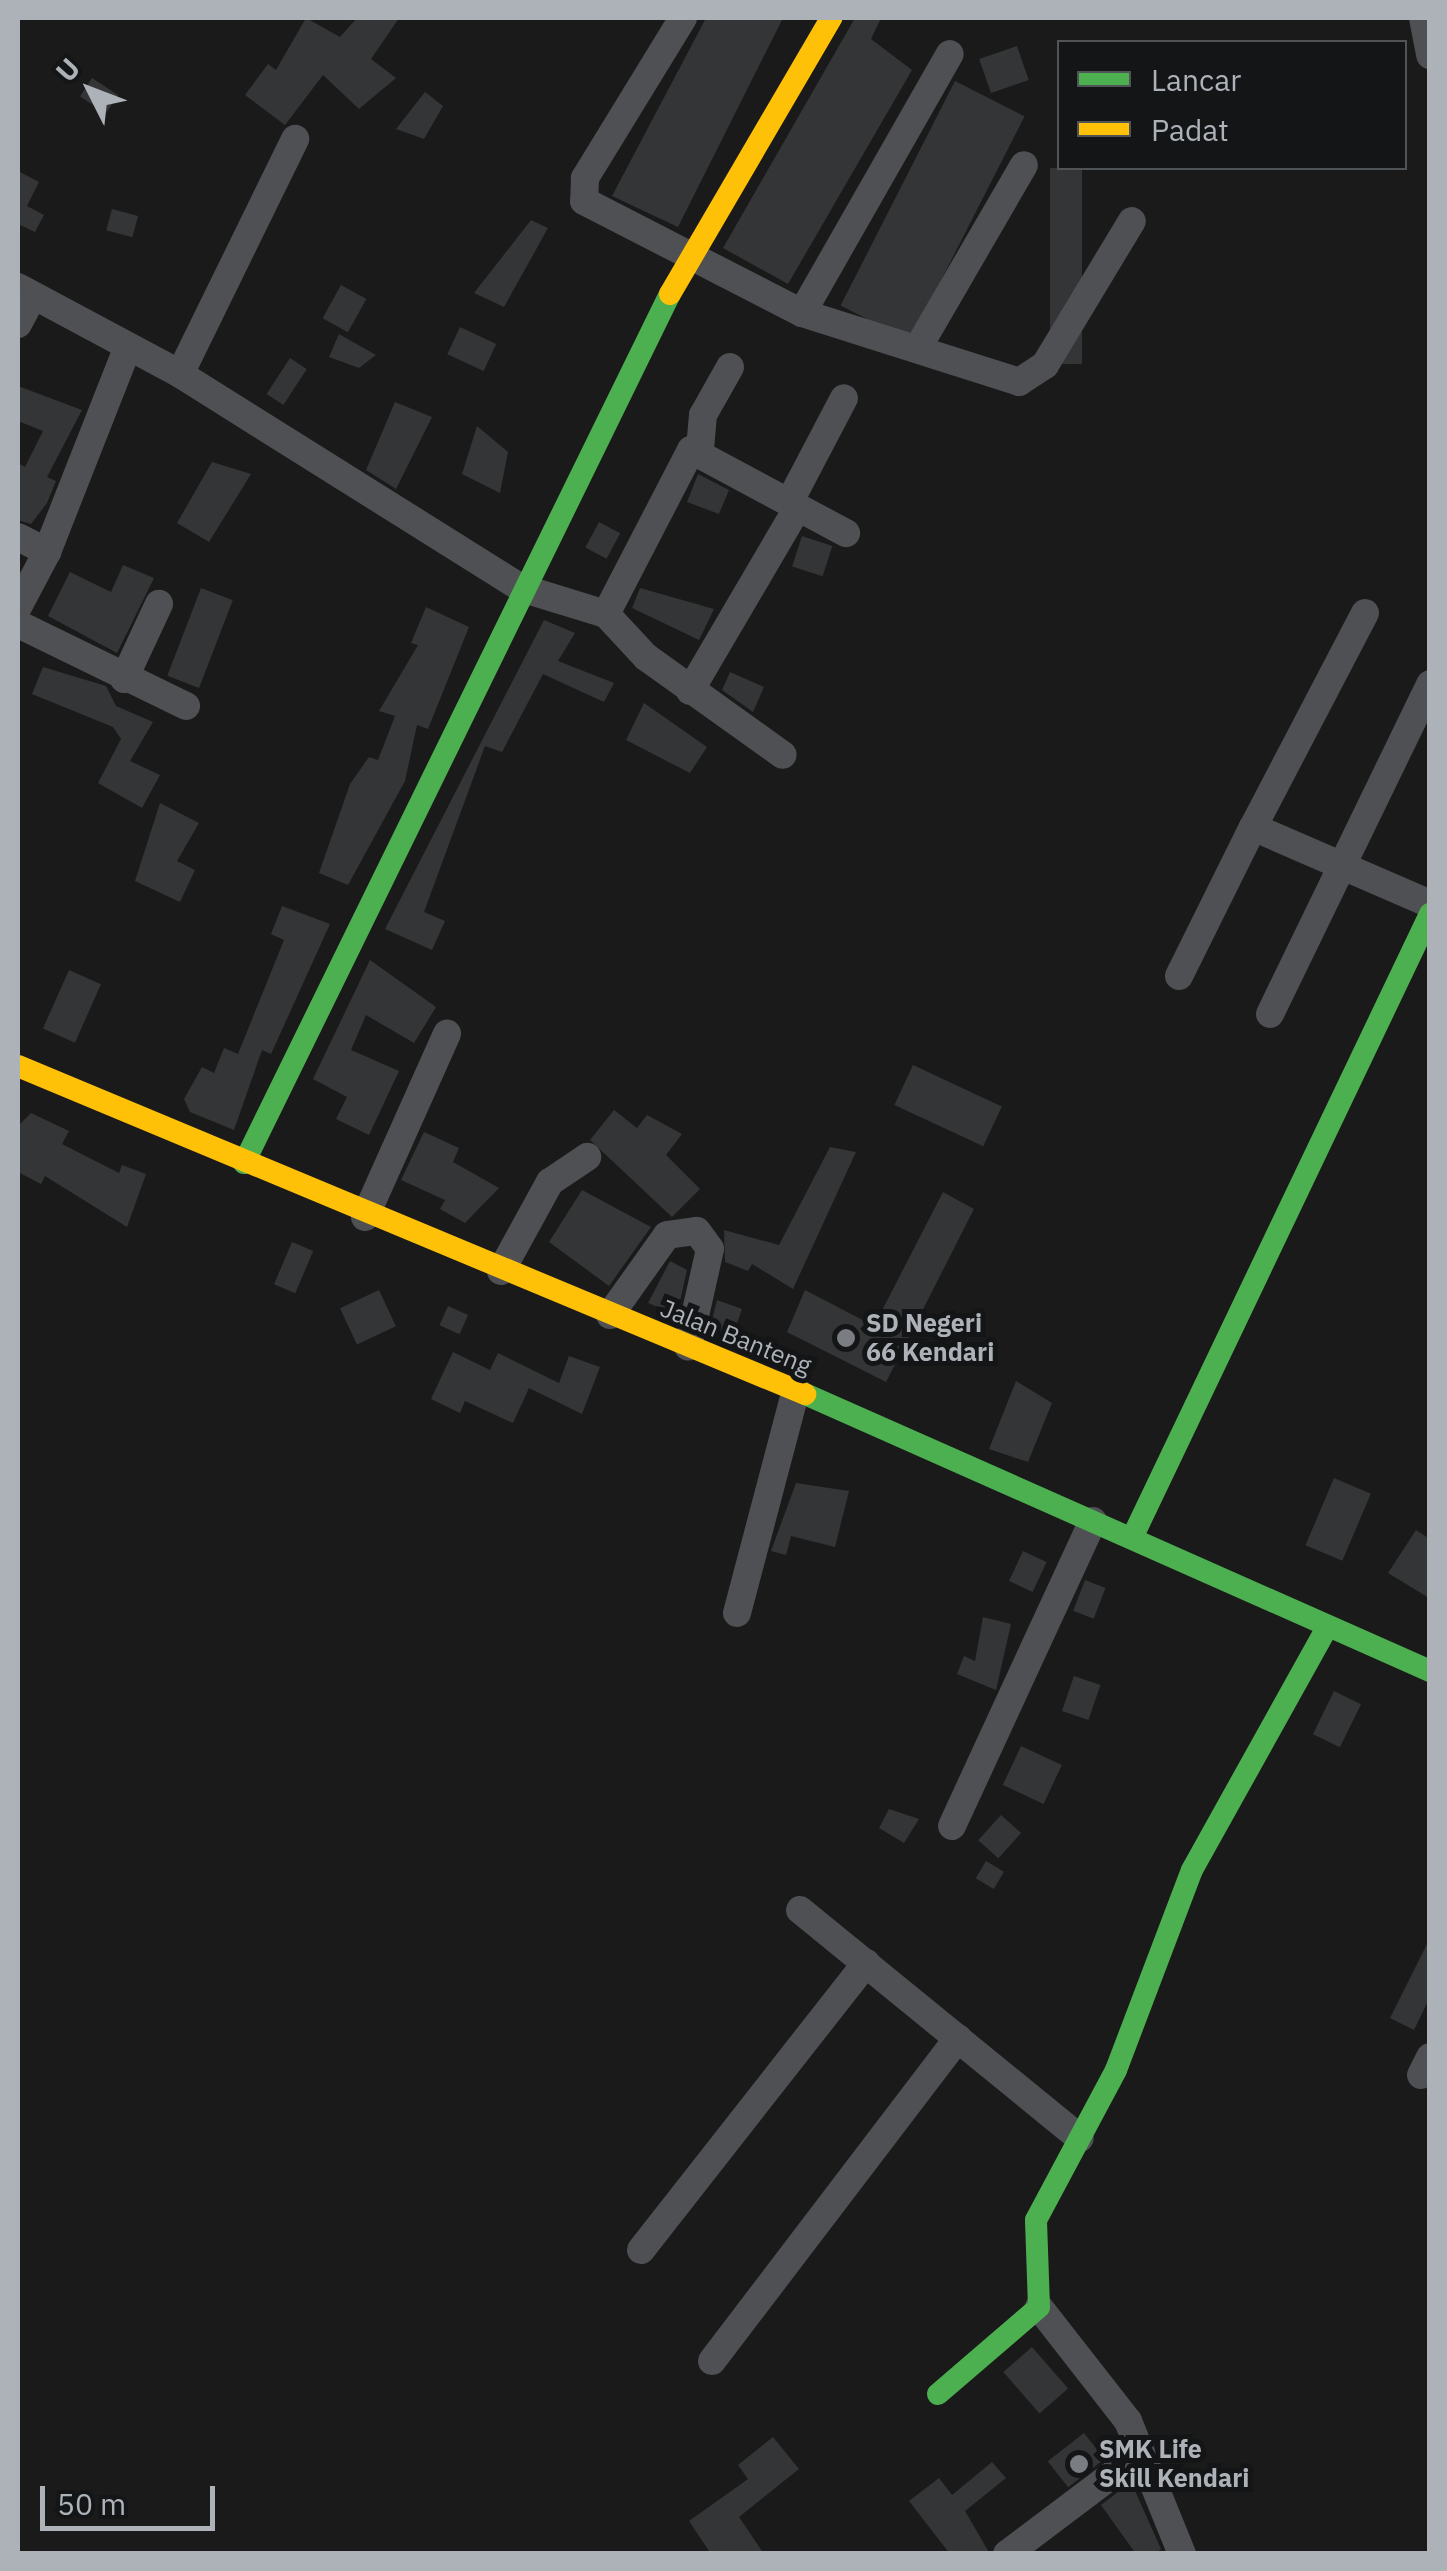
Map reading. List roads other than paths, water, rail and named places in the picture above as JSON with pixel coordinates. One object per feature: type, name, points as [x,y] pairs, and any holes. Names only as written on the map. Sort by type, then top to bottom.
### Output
[{"type":"street","points":[[683,18],[582,189],[594,214],[802,313],[919,346],[983,377],[1030,378],[1132,221]]},
{"type":"street","points":[[244,1163],[520,588],[688,257],[831,18]]},
{"type":"street","points":[[1423,18],[1430,55]]},
{"type":"street","points":[[802,313],[950,54]]},
{"type":"street","points":[[180,374],[295,139]]},
{"type":"street","points":[[919,346],[1024,165]]},
{"type":"street","points":[[18,324],[25,291],[180,374],[520,588],[606,614],[690,692],[784,755]]},
{"type":"street","points":[[18,607],[47,552],[126,348]]},
{"type":"street","points":[[700,449],[702,415],[730,368]]},
{"type":"street","points":[[690,692],[794,504],[844,398]]},
{"type":"street","points":[[606,614],[683,456],[700,449]]},
{"type":"street","points":[[700,449],[846,532]]},
{"type":"street","points":[[18,537],[47,552]]},
{"type":"street","points":[[124,679],[160,604]]},
{"type":"street","points":[[1179,976],[1364,614]]},
{"type":"street","points":[[18,624],[186,706]]},
{"type":"street","points":[[1270,1014],[1430,684]]},
{"type":"street","points":[[1253,827],[1430,904]]},
{"type":"street","points":[[1132,1538],[1430,914]]},
{"type":"street","points":[[365,1217],[447,1034]]},
{"type":"street","name":"Jalan Banteng","points":[[18,1066],[365,1217],[796,1390],[1430,1670]]},
{"type":"street","points":[[501,1271],[550,1182],[586,1158]]},
{"type":"street","points":[[610,1315],[668,1235],[698,1230],[710,1248],[688,1347]]},
{"type":"street","points":[[737,1613],[796,1390]]},
{"type":"street","points":[[952,1826],[1093,1521]]},
{"type":"street","points":[[1182,2554],[1128,2422],[1039,2308],[1036,2220],[1116,2070],[1192,1870],[1328,1627]]},
{"type":"street","points":[[800,1910],[1080,2138]]},
{"type":"street","points":[[641,2250],[866,1963]]},
{"type":"street","points":[[712,2361],[958,2038]]},
{"type":"street","points":[[938,2394],[1039,2308]]},
{"type":"street","points":[[1008,2554],[1140,2454]]},
{"type":"place","name":"SD Negeri 66 Kendari","points":[[846,1338]]},
{"type":"place","name":"SMK Life Skill Kendari","points":[[1079,2464]]}]
